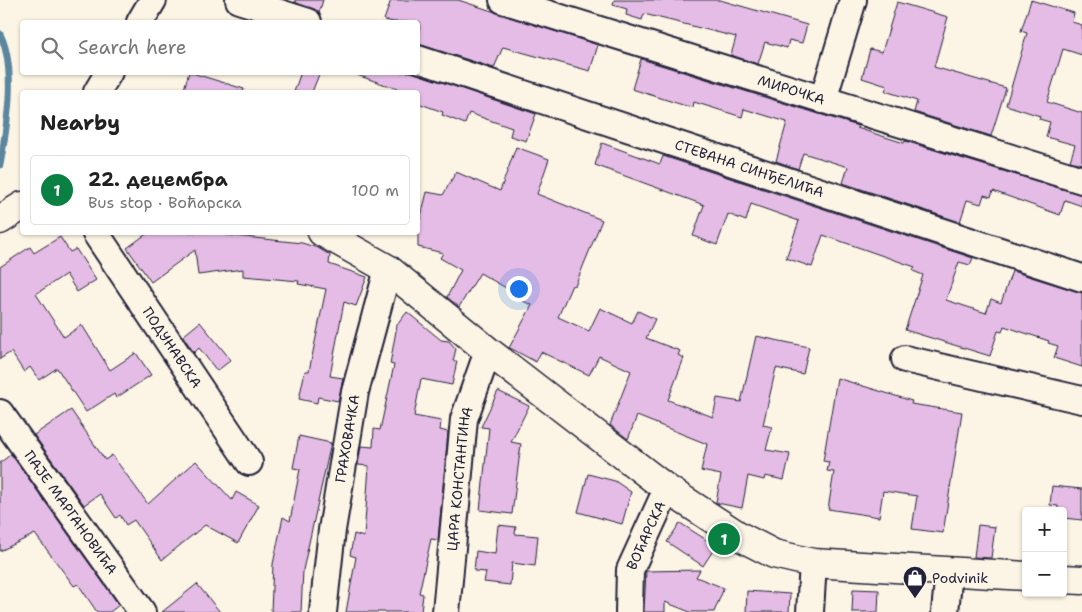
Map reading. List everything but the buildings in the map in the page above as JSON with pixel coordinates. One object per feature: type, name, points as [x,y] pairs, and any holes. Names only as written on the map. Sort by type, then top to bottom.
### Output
[{"type":"street","points":[[141,20],[153,0]]},
{"type":"street","points":[[239,0],[302,20]]},
{"type":"street","name":"МИРОЧКА","points":[[503,0],[1082,180]]},
{"type":"street","points":[[823,100],[853,0]]},
{"type":"street","name":"СТЕВАНА СИНЂЕЛИЋА","points":[[420,60],[1082,278]]},
{"type":"street","points":[[98,90],[107,75]]},
{"type":"street","points":[[0,220],[20,207]]},
{"type":"street","name":"ПОДУНАВСКА","points":[[97,235],[249,462]]},
{"type":"street","points":[[327,235],[388,269],[488,351],[667,489],[739,536],[774,554],[813,563],[1022,576]]},
{"type":"street","name":"ГРАХОВАЧКА","points":[[323,612],[332,530],[356,392],[388,269]]},
{"type":"street","name":"ЦАРА КОНСТАНТИНА","points":[[446,612],[464,419],[488,351]]},
{"type":"street","points":[[905,359],[1082,400]]},
{"type":"street","name":"ПАЈЕ МАРГАНОВИЋА","points":[[0,413],[142,612]]},
{"type":"street","name":"ВОЋАРСКА","points":[[629,612],[630,570],[667,489]]},
{"type":"street","points":[[810,612],[813,563]]},
{"type":"street","points":[[945,612],[949,571]]},
{"type":"street","points":[[1067,579],[1082,580]]},
{"type":"waterway","points":[[0,34],[5,48],[9,81],[8,116],[0,165]]},
{"type":"place","name":"22. децембра","points":[[724,539]]},
{"type":"place","name":"Podvinik","points":[[915,599]]}]
